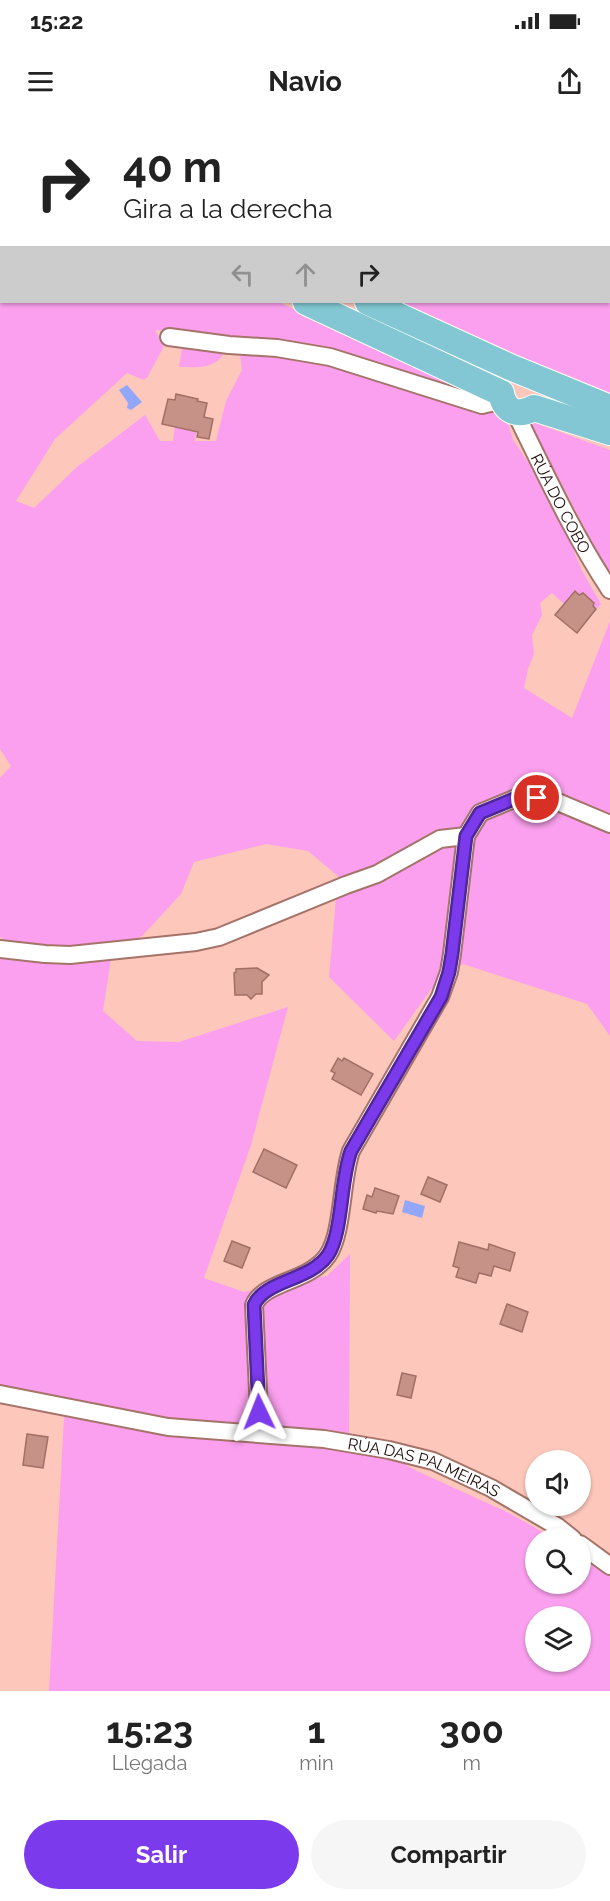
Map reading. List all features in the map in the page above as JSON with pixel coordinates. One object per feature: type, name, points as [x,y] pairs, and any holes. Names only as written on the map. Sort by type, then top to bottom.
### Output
[{"type":"main road","points":[[308,303],[501,393],[509,388]]},
{"type":"main road","points":[[328,303],[509,388],[569,413],[608,422]]},
{"type":"main road","points":[[370,303],[424,328],[453,352],[509,388]]},
{"type":"street","points":[[169,337],[229,345],[277,348],[330,357],[482,405],[509,388]]},
{"type":"street","name":"RÚA DO COBO","points":[[509,388],[553,489],[595,568],[610,590]]},
{"type":"street","points":[[260,1433],[254,1305],[257,1298],[268,1290],[308,1273],[329,1254],[336,1236],[345,1166],[351,1151],[441,997],[449,972],[466,836],[480,813],[521,796],[553,800],[610,824]]},
{"type":"street","points":[[0,949],[70,955],[196,942],[219,937],[377,874],[440,839],[466,836]]},
{"type":"street","name":"RÚA DAS PALMEIRAS","points":[[0,1394],[168,1427],[324,1439],[389,1450],[433,1461],[491,1488],[559,1528]]},
{"type":"street","points":[[591,1552],[610,1566]]},
{"type":"shaded area","points":[[0,303],[281,303],[487,396],[316,345],[155,330],[164,346],[147,378],[144,380],[127,373],[55,439],[16,501],[34,508],[77,467],[145,415],[160,441],[173,441],[175,427],[196,432],[195,441],[216,441],[226,401],[242,370],[240,355],[302,359],[343,369],[478,414],[499,408],[507,420],[513,440],[540,480],[565,528],[581,569],[601,604],[596,609],[583,594],[579,595],[574,591],[568,599],[570,601],[568,604],[566,602],[564,604],[552,593],[540,603],[542,615],[532,635],[534,654],[524,688],[572,718],[610,621],[610,1036],[587,1004],[463,964],[432,988],[394,1041],[329,977],[338,876],[308,851],[266,844],[194,862],[181,894],[143,935],[111,958],[103,1011],[137,1041],[179,1042],[288,1007],[251,1145],[204,1278],[244,1292],[327,1276],[350,1254],[349,1434],[417,1471],[509,1513],[536,1528],[525,1528],[525,1594],[591,1594],[591,1561],[610,1575],[610,1691],[49,1691],[65,1400],[0,1385],[0,958],[2,938],[0,937],[0,778],[11,766],[0,749]]},
{"type":"shaded area","points":[[395,303],[610,303],[610,395],[502,353]]},
{"type":"shaded area","points":[[182,348],[222,353],[223,355],[219,360],[208,365],[179,367]]},
{"type":"shaded area","points":[[529,421],[610,450],[610,575],[607,571]]},
{"type":"water","points":[[127,385],[142,402],[131,410],[127,408],[128,403],[119,390]]},
{"type":"water","points":[[405,1200],[425,1206],[422,1218],[402,1212]]},
{"type":"building","points":[[176,394],[207,403],[204,417],[213,419],[209,439],[197,437],[198,432],[162,424],[168,399],[175,400]]},
{"type":"building","points":[[575,591],[579,595],[583,593],[594,603],[593,606],[596,609],[577,633],[555,615]]},
{"type":"building","points":[[257,968],[269,975],[262,982],[262,994],[256,994],[251,999],[247,995],[235,995],[234,973],[236,969]]},
{"type":"building","points":[[338,1058],[342,1061],[344,1058],[373,1074],[361,1095],[332,1079],[335,1073],[331,1071]]},
{"type":"building","points":[[264,1149],[297,1165],[286,1188],[253,1172]]},
{"type":"building","points":[[428,1177],[447,1185],[440,1202],[421,1194]]},
{"type":"building","points":[[375,1188],[399,1196],[393,1214],[377,1211],[376,1213],[363,1209],[367,1195],[372,1197]]},
{"type":"building","points":[[232,1241],[250,1248],[242,1268],[224,1261]]},
{"type":"building","points":[[459,1242],[488,1250],[489,1244],[515,1253],[510,1271],[494,1266],[491,1276],[479,1273],[476,1283],[456,1277],[459,1268],[453,1266]]},
{"type":"building","points":[[507,1304],[528,1312],[522,1332],[500,1324]]},
{"type":"building","points":[[402,1373],[416,1376],[411,1398],[397,1395]]},
{"type":"building","points":[[27,1434],[48,1437],[43,1468],[23,1465]]},
{"type":"route","points":[[259,1412],[254,1305],[257,1298],[268,1290],[308,1273],[329,1254],[336,1236],[345,1166],[351,1151],[441,997],[452,954],[466,836],[480,813],[521,796],[537,798]]}]
